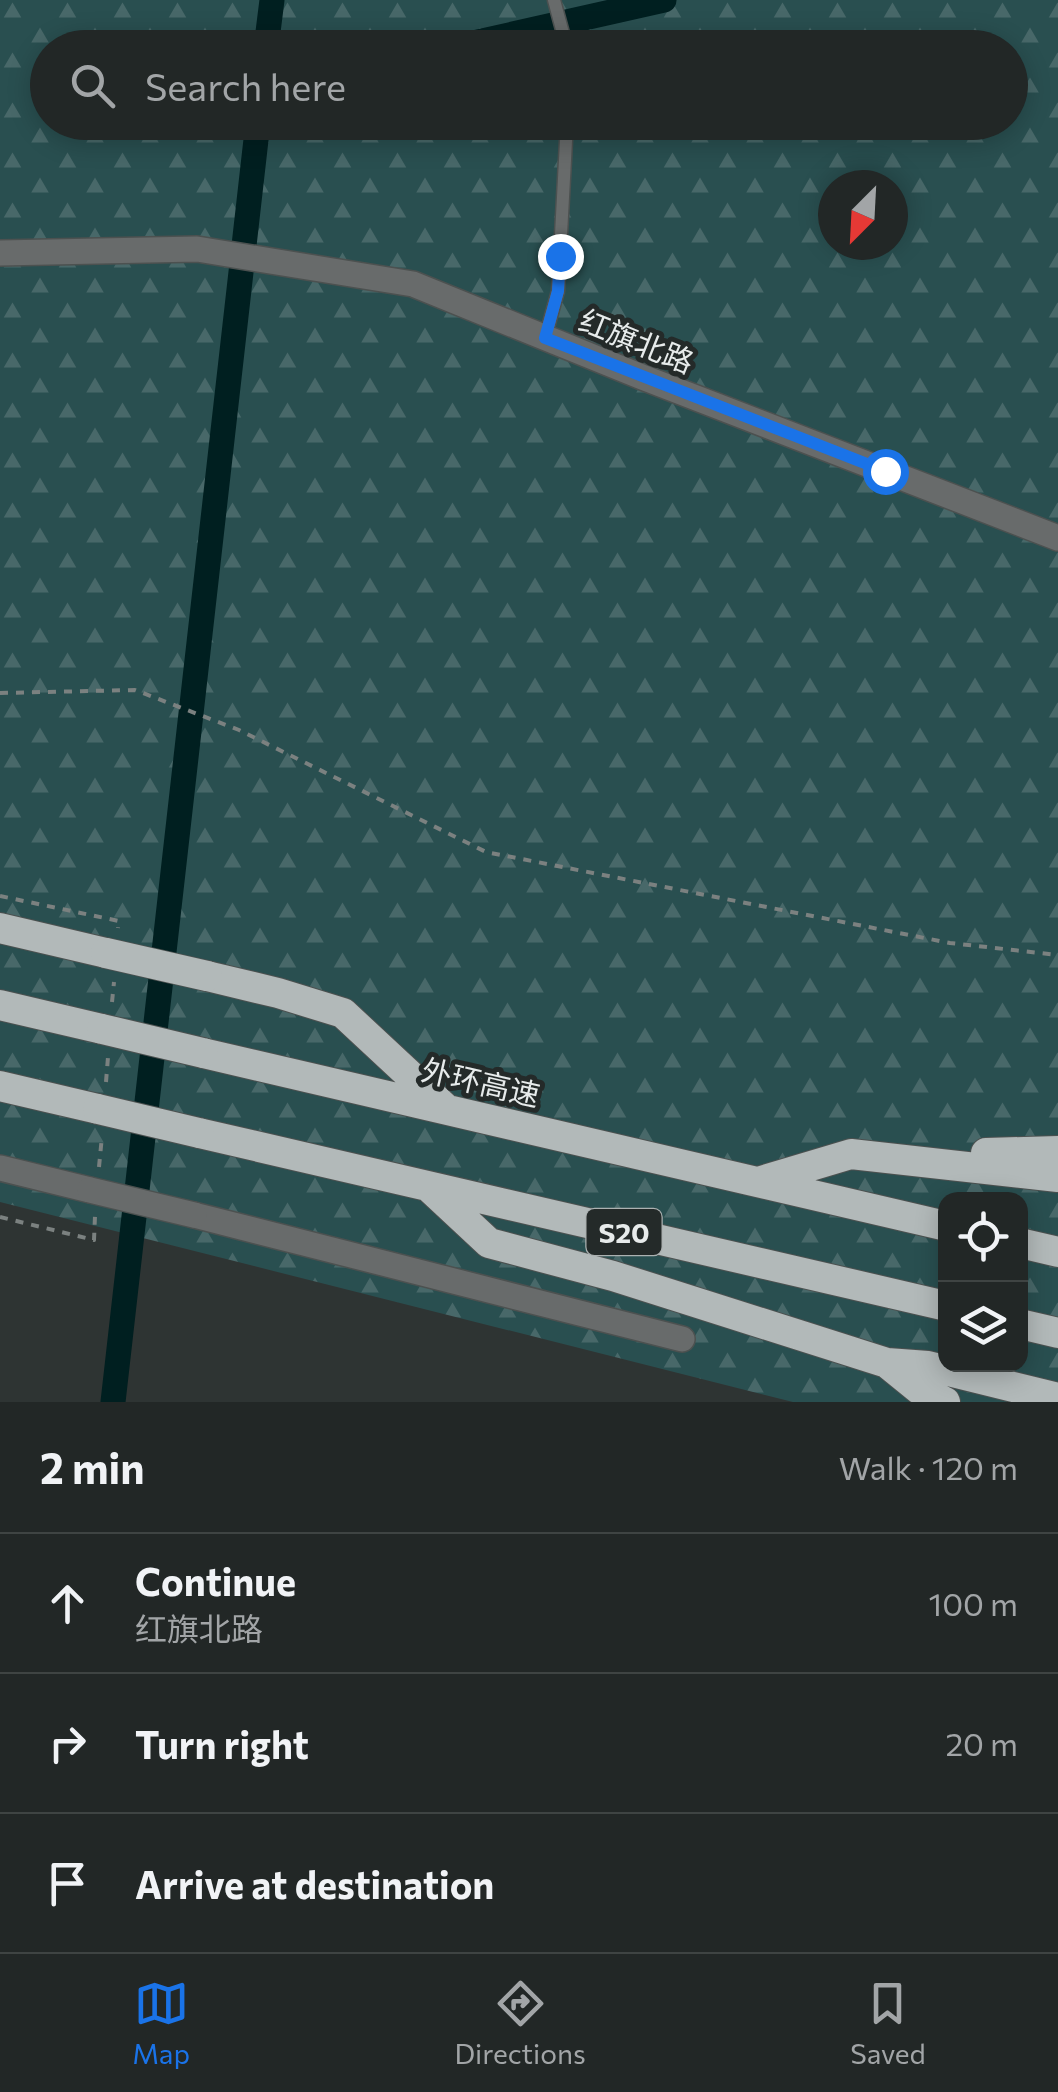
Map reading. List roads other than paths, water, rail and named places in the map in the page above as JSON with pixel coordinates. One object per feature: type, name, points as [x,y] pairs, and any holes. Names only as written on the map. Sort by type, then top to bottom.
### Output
[{"type":"highway","points":[[0,928],[278,993],[343,1014],[446,1109]]},
{"type":"highway","name":"外环高速","points":[[0,1006],[938,1224]]},
{"type":"highway","name":"S20","points":[[0,1086],[938,1304]]},
{"type":"highway","points":[[934,1162],[968,1154],[1058,1151]]},
{"type":"highway","points":[[758,1182],[850,1154],[1058,1177]]},
{"type":"highway","points":[[428,1186],[489,1243],[612,1276],[886,1363],[928,1366],[1058,1398]]},
{"type":"highway","points":[[1028,1245],[1058,1252]]},
{"type":"highway","points":[[1028,1326],[1058,1334]]},
{"type":"highway","points":[[886,1363],[918,1389],[944,1402]]},
{"type":"street","name":"红旗北路","points":[[0,253],[198,250],[413,284],[1058,538]]},
{"type":"street","points":[[0,1168],[682,1339]]},
{"type":"lane","points":[[554,0],[562,30]]},
{"type":"lane","points":[[545,338],[558,291],[566,140]]},
{"type":"waterway","points":[[268,30],[272,0]]},
{"type":"waterway","points":[[531,30],[664,0]]},
{"type":"waterway","points":[[113,1402],[256,140]]}]
